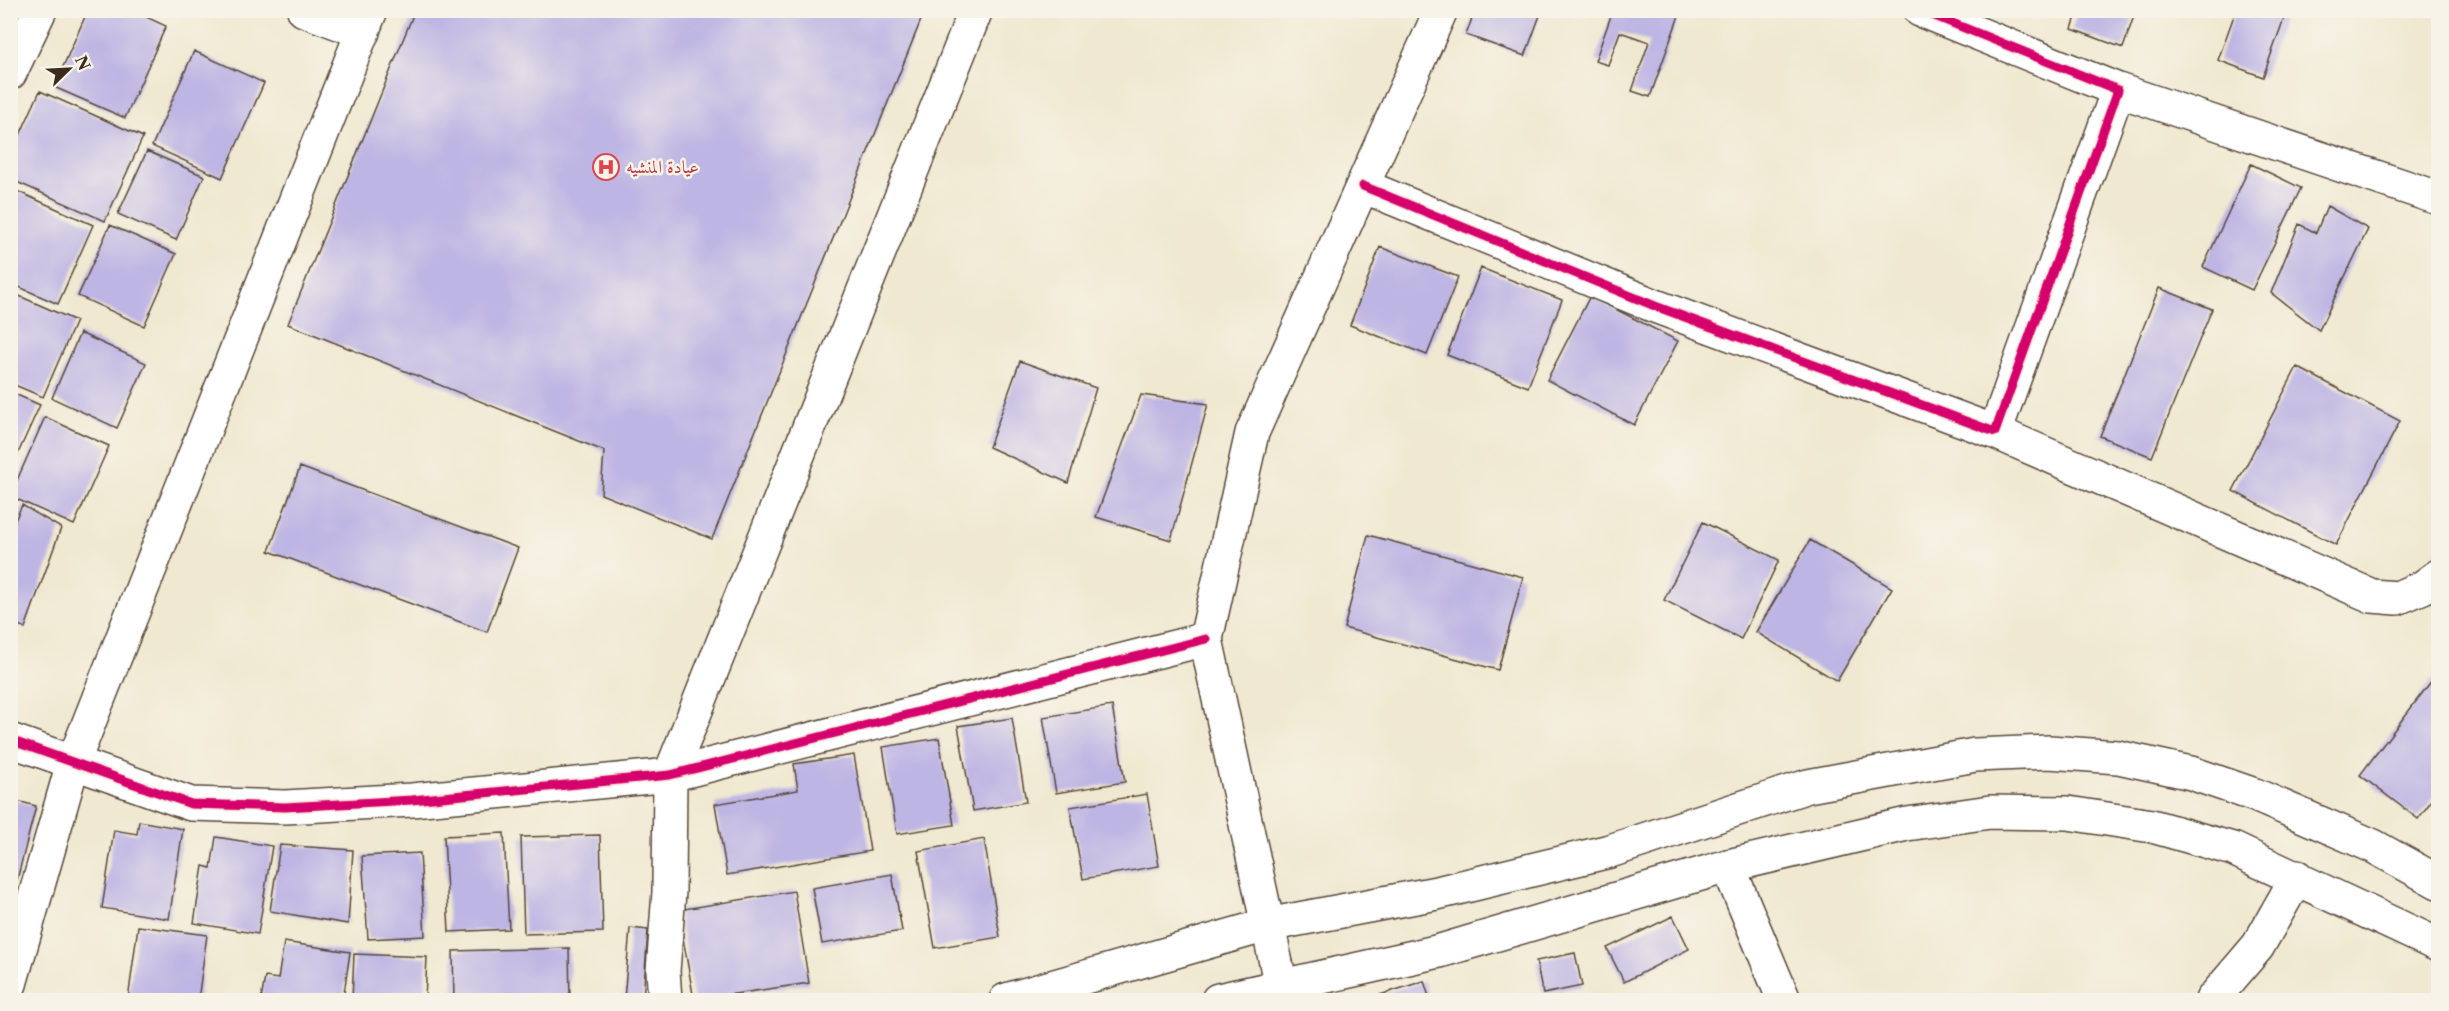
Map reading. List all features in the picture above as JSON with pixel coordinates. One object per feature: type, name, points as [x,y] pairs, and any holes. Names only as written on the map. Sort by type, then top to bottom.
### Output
[{"type":"street","points":[[10,73],[40,10]]},
{"type":"street","points":[[10,984],[74,763],[367,21],[304,10]]},
{"type":"street","points":[[664,1000],[663,971],[669,892],[670,775],[976,10]]},
{"type":"street","points":[[1282,994],[1206,639],[1252,433],[1440,10]]},
{"type":"street","points":[[1920,10],[2118,90],[2439,198]]},
{"type":"street","points":[[1995,432],[2118,90]]},
{"type":"street","points":[[1363,186],[1655,306],[1995,432],[2372,596],[2397,598],[2422,587],[2439,576]]},
{"type":"street","points":[[10,741],[191,804],[285,807],[411,800],[670,775],[1206,639]]},
{"type":"street","points":[[1006,1000],[1267,926],[1437,893],[1610,851],[1808,786],[1975,755],[2049,752],[2118,757],[2191,773],[2255,795],[2373,846],[2439,882]]},
{"type":"street","points":[[1218,1000],[1282,994],[1440,951],[1728,866],[1907,824],[1990,812],[2068,813],[2152,826],[2233,849],[2439,945]]},
{"type":"street","points":[[1728,866],[1784,1000]]},
{"type":"street","points":[[2212,1000],[2258,946],[2297,877]]},
{"type":"building","points":[[88,10],[131,10],[166,26],[125,118],[54,87]]},
{"type":"building","name":"عيادة المنشيه","points":[[415,10],[925,10],[712,539],[601,494],[604,451],[288,324]]},
{"type":"building","points":[[1475,10],[1542,10],[1525,56],[1466,35]]},
{"type":"building","points":[[1613,10],[1681,10],[1650,97],[1632,91],[1649,42],[1620,32],[1608,65],[1595,61]]},
{"type":"building","points":[[2078,10],[2136,10],[2123,48],[2072,29]]},
{"type":"building","points":[[2236,10],[2287,10],[2263,77],[2218,60]]},
{"type":"building","points":[[194,51],[264,83],[222,178],[152,146]]},
{"type":"building","points":[[40,91],[143,137],[105,221],[10,179],[10,157]]},
{"type":"building","points":[[147,151],[204,176],[176,240],[118,214]]},
{"type":"building","points":[[2251,164],[2301,188],[2252,290],[2203,267]]},
{"type":"building","points":[[10,188],[93,225],[58,304],[10,283]]},
{"type":"building","points":[[2327,206],[2368,229],[2319,330],[2271,293],[2299,224],[2316,233]]},
{"type":"building","points":[[110,225],[176,254],[144,326],[78,296]]},
{"type":"building","points":[[1380,247],[1458,277],[1427,355],[1350,325]]},
{"type":"building","points":[[1481,268],[1562,300],[1528,387],[1447,355]]},
{"type":"building","points":[[2159,288],[2212,309],[2152,457],[2100,436]]},
{"type":"building","points":[[17,295],[76,321],[43,397],[10,383],[10,308]]},
{"type":"building","points":[[1590,296],[1678,341],[1634,425],[1547,380]]},
{"type":"building","points":[[80,333],[146,363],[117,428],[52,398]]},
{"type":"building","points":[[1020,361],[1096,388],[1068,483],[989,447]]},
{"type":"building","points":[[2297,367],[2400,421],[2336,545],[2233,491]]},
{"type":"building","points":[[10,392],[40,405],[10,471]]},
{"type":"building","points":[[1141,395],[1208,404],[1171,540],[1096,517]]},
{"type":"building","points":[[45,417],[109,446],[74,525],[10,496]]},
{"type":"building","points":[[300,467],[518,548],[487,632],[269,551]]},
{"type":"building","points":[[22,505],[61,528],[25,628],[10,621],[10,526],[12,527]]},
{"type":"building","points":[[1703,522],[1779,560],[1741,639],[1664,600]]},
{"type":"building","points":[[1368,535],[1523,577],[1498,670],[1344,628]]},
{"type":"building","points":[[1810,540],[1892,588],[1837,681],[1756,632]]},
{"type":"building","points":[[2433,679],[2438,684],[2438,792],[2418,819],[2360,775]]},
{"type":"building","points":[[1112,706],[1125,782],[1056,793],[1043,717]]},
{"type":"building","points":[[1012,718],[1026,802],[973,811],[958,726]]},
{"type":"building","points":[[939,738],[954,825],[897,834],[883,747]]},
{"type":"building","points":[[854,755],[870,851],[727,875],[715,804],[798,790],[794,764]]},
{"type":"building","points":[[1147,794],[1159,866],[1083,879],[1070,807]]},
{"type":"building","points":[[10,799],[36,806],[17,880],[10,879]]},
{"type":"building","points":[[139,821],[183,829],[169,919],[102,908],[114,830],[137,834]]},
{"type":"building","points":[[504,833],[509,929],[449,932],[444,836]]},
{"type":"building","points":[[600,835],[603,932],[524,934],[521,837]]},
{"type":"building","points":[[216,837],[272,846],[258,934],[194,923],[203,866],[211,868]]},
{"type":"building","points":[[984,839],[1000,937],[935,948],[918,851]]},
{"type":"building","points":[[280,845],[353,850],[348,924],[270,911]]},
{"type":"building","points":[[420,853],[425,936],[368,939],[362,856]]},
{"type":"building","points":[[892,874],[902,931],[822,944],[812,888]]},
{"type":"building","points":[[794,891],[809,983],[694,1000],[678,910]]},
{"type":"building","points":[[1673,916],[1689,949],[1624,982],[1607,948]]},
{"type":"building","points":[[138,926],[207,935],[198,1000],[128,1000]]},
{"type":"building","points":[[630,928],[648,930],[643,1000],[624,1000]]},
{"type":"building","points":[[284,942],[350,952],[343,1000],[261,1000],[265,977],[278,979]]},
{"type":"building","points":[[569,948],[570,1000],[454,1000],[453,951]]},
{"type":"building","points":[[1575,953],[1582,986],[1543,994],[1536,961]]},
{"type":"building","points":[[354,954],[427,957],[425,1000],[352,1000]]},
{"type":"building","points":[[1424,981],[1430,1000],[1364,1000]]},
{"type":"cycle path","points":[[1363,186],[1655,306],[1995,432],[2118,90],[1920,10]]},
{"type":"cycle path","points":[[10,740],[191,804],[285,807],[412,800],[670,775],[1206,639]]},
{"type":"place","name":"عيادة المنشيه","points":[[606,167]]}]
